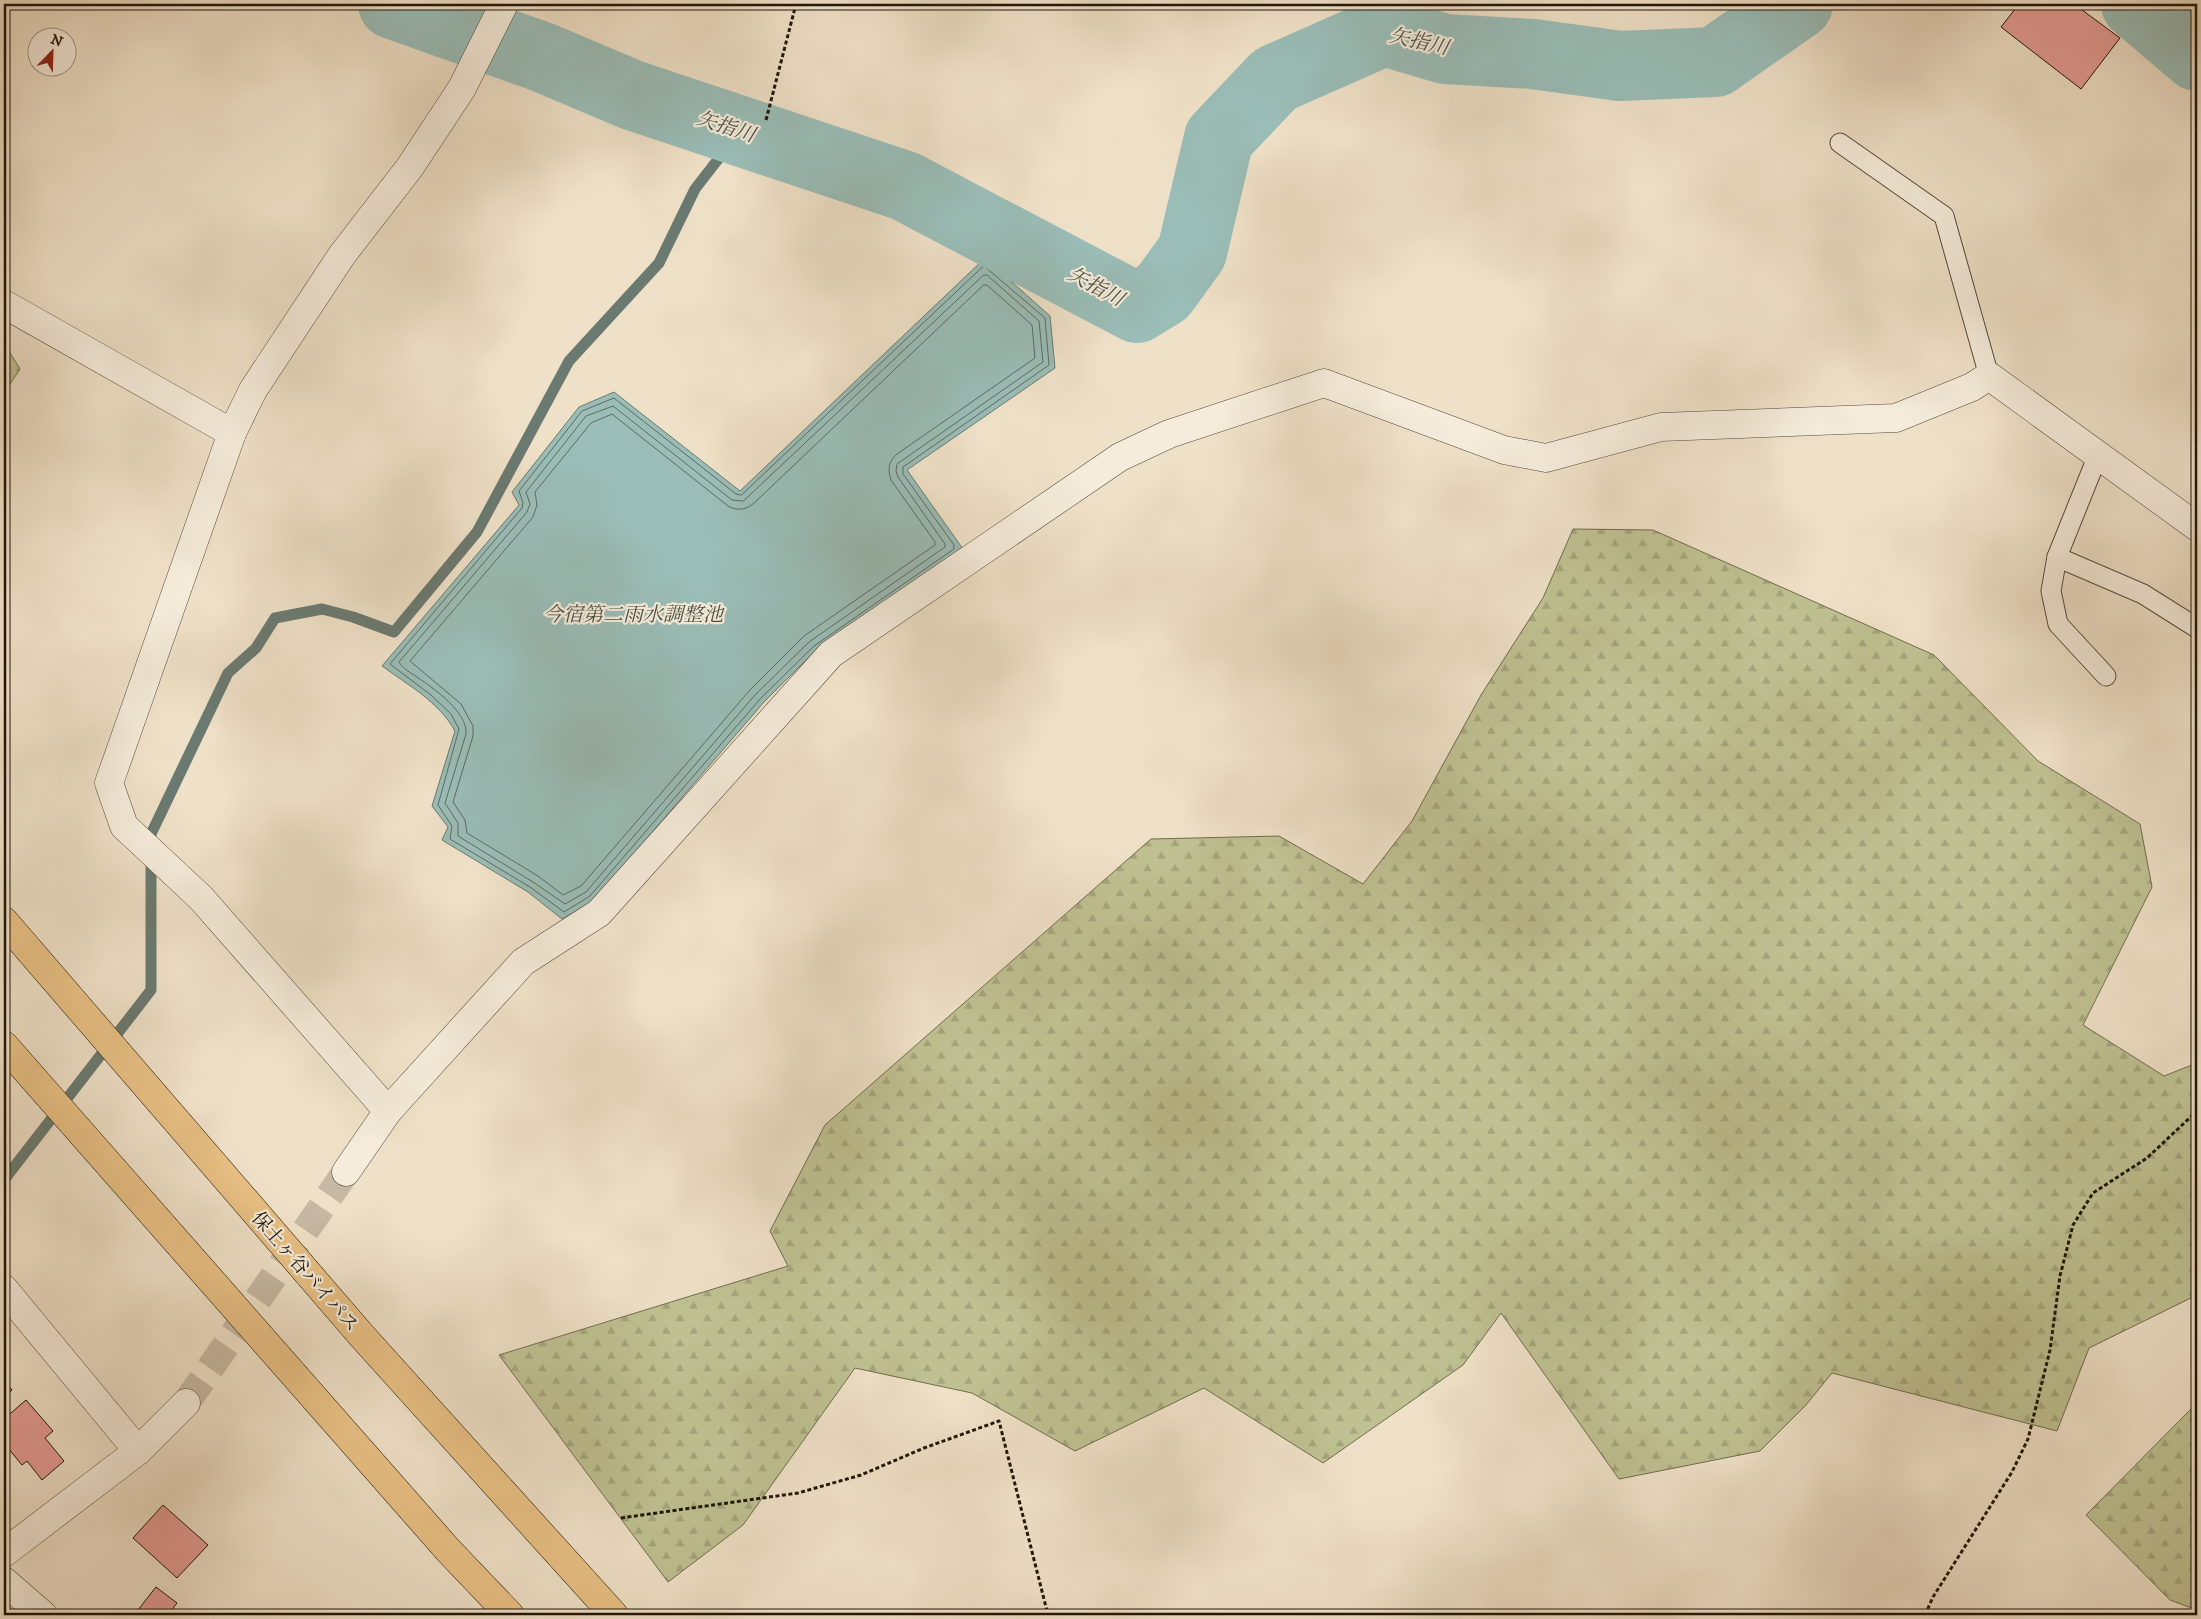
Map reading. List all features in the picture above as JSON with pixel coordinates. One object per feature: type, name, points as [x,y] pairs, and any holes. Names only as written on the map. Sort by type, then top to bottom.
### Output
[{"type":"highway","name":"保土ヶ谷バイパス","points":[[4,921],[362,1336],[614,1615]]},
{"type":"highway","points":[[4,1045],[60,1112],[448,1550],[510,1615]]},
{"type":"highway","points":[[4,1054],[60,1112]]},
{"type":"street","points":[[388,1111],[201,898],[124,826],[109,783],[232,433],[253,390],[342,254],[410,167],[462,88],[504,4]]},
{"type":"street","points":[[4,304],[232,433]]},
{"type":"street","points":[[346,1172],[388,1111],[523,962],[599,913],[831,654],[1120,457],[1169,434],[1324,383],[1504,450],[1546,458],[1661,427],[1896,418],[1972,387],[1989,376],[2197,527]]},
{"type":"street","points":[[4,1290],[138,1451]]},
{"type":"street","points":[[4,1553],[138,1451],[186,1403]]},
{"type":"street","points":[[4,1581],[43,1615]]},
{"type":"lane","points":[[1840,142],[1944,216],[1989,376]]},
{"type":"lane","points":[[2098,455],[2057,557],[2051,591],[2058,624],[2106,676]]},
{"type":"lane","points":[[2057,557],[2143,594],[2197,628]]},
{"type":"path","points":[[766,120],[796,4]]},
{"type":"path","points":[[1925,1615],[1933,1597],[2012,1472],[2028,1439],[2050,1350],[2060,1276],[2073,1225],[2093,1193],[2146,1158],[2197,1111]]},
{"type":"path","points":[[621,1518],[798,1493],[861,1475],[924,1448],[999,1421],[1048,1615]]},
{"type":"green space","points":[[4,343],[20,369],[4,393]]},
{"type":"green space","points":[[1573,529],[1653,530],[1934,655],[2038,761],[2140,824],[2152,887],[2083,1025],[2164,1076],[2197,1063],[2197,1295],[2089,1348],[2057,1431],[1832,1373],[1806,1405],[1760,1451],[1619,1479],[1501,1313],[1463,1365],[1323,1463],[1204,1388],[1075,1451],[972,1393],[855,1368],[743,1525],[668,1582],[499,1355],[788,1266],[770,1231],[825,1125],[1151,839],[1279,836],[1363,884],[1412,821],[1481,695],[1543,598]]},
{"type":"green space","points":[[2197,1403],[2197,1610],[2170,1600],[2086,1515]]},
{"type":"water","name":"今宿第二雨水調整池","points":[[985,258],[1050,316],[1055,368],[907,470],[963,549],[817,649],[764,702],[593,901],[562,919],[528,892],[442,840],[448,827],[432,806],[455,731],[432,703],[382,666],[519,505],[512,492],[579,407],[614,392],[740,491]]},
{"type":"building","points":[[2019,4],[2074,4],[2120,38],[2081,89],[2001,27]]},
{"type":"building","points":[[4,1381],[12,1390],[4,1397]]},
{"type":"building","points":[[26,1400],[53,1431],[45,1438],[64,1461],[42,1480],[27,1461],[22,1465],[8,1448],[4,1452],[4,1419]]},
{"type":"building","points":[[163,1505],[208,1545],[177,1578],[133,1538]]},
{"type":"building","points":[[156,1587],[177,1603],[168,1615],[134,1615]]},
{"type":"waterway","name":"矢指川","points":[[393,4],[542,57],[632,95],[905,186],[1137,308],[1163,292],[1192,252],[1219,138],[1275,79],[1384,31],[1445,49],[1533,54],[1620,66],[1715,62],[1798,4]]},
{"type":"waterway","name":"矢指川","points":[[2136,4],[2197,56]]},
{"type":"waterway","points":[[4,1180],[151,990],[151,834],[228,673],[256,648],[275,618],[322,609],[353,617],[394,632],[477,532],[569,361],[659,263],[695,189],[740,131]]},
{"type":"tunnel","points":[[186,1403],[346,1172]]}]
